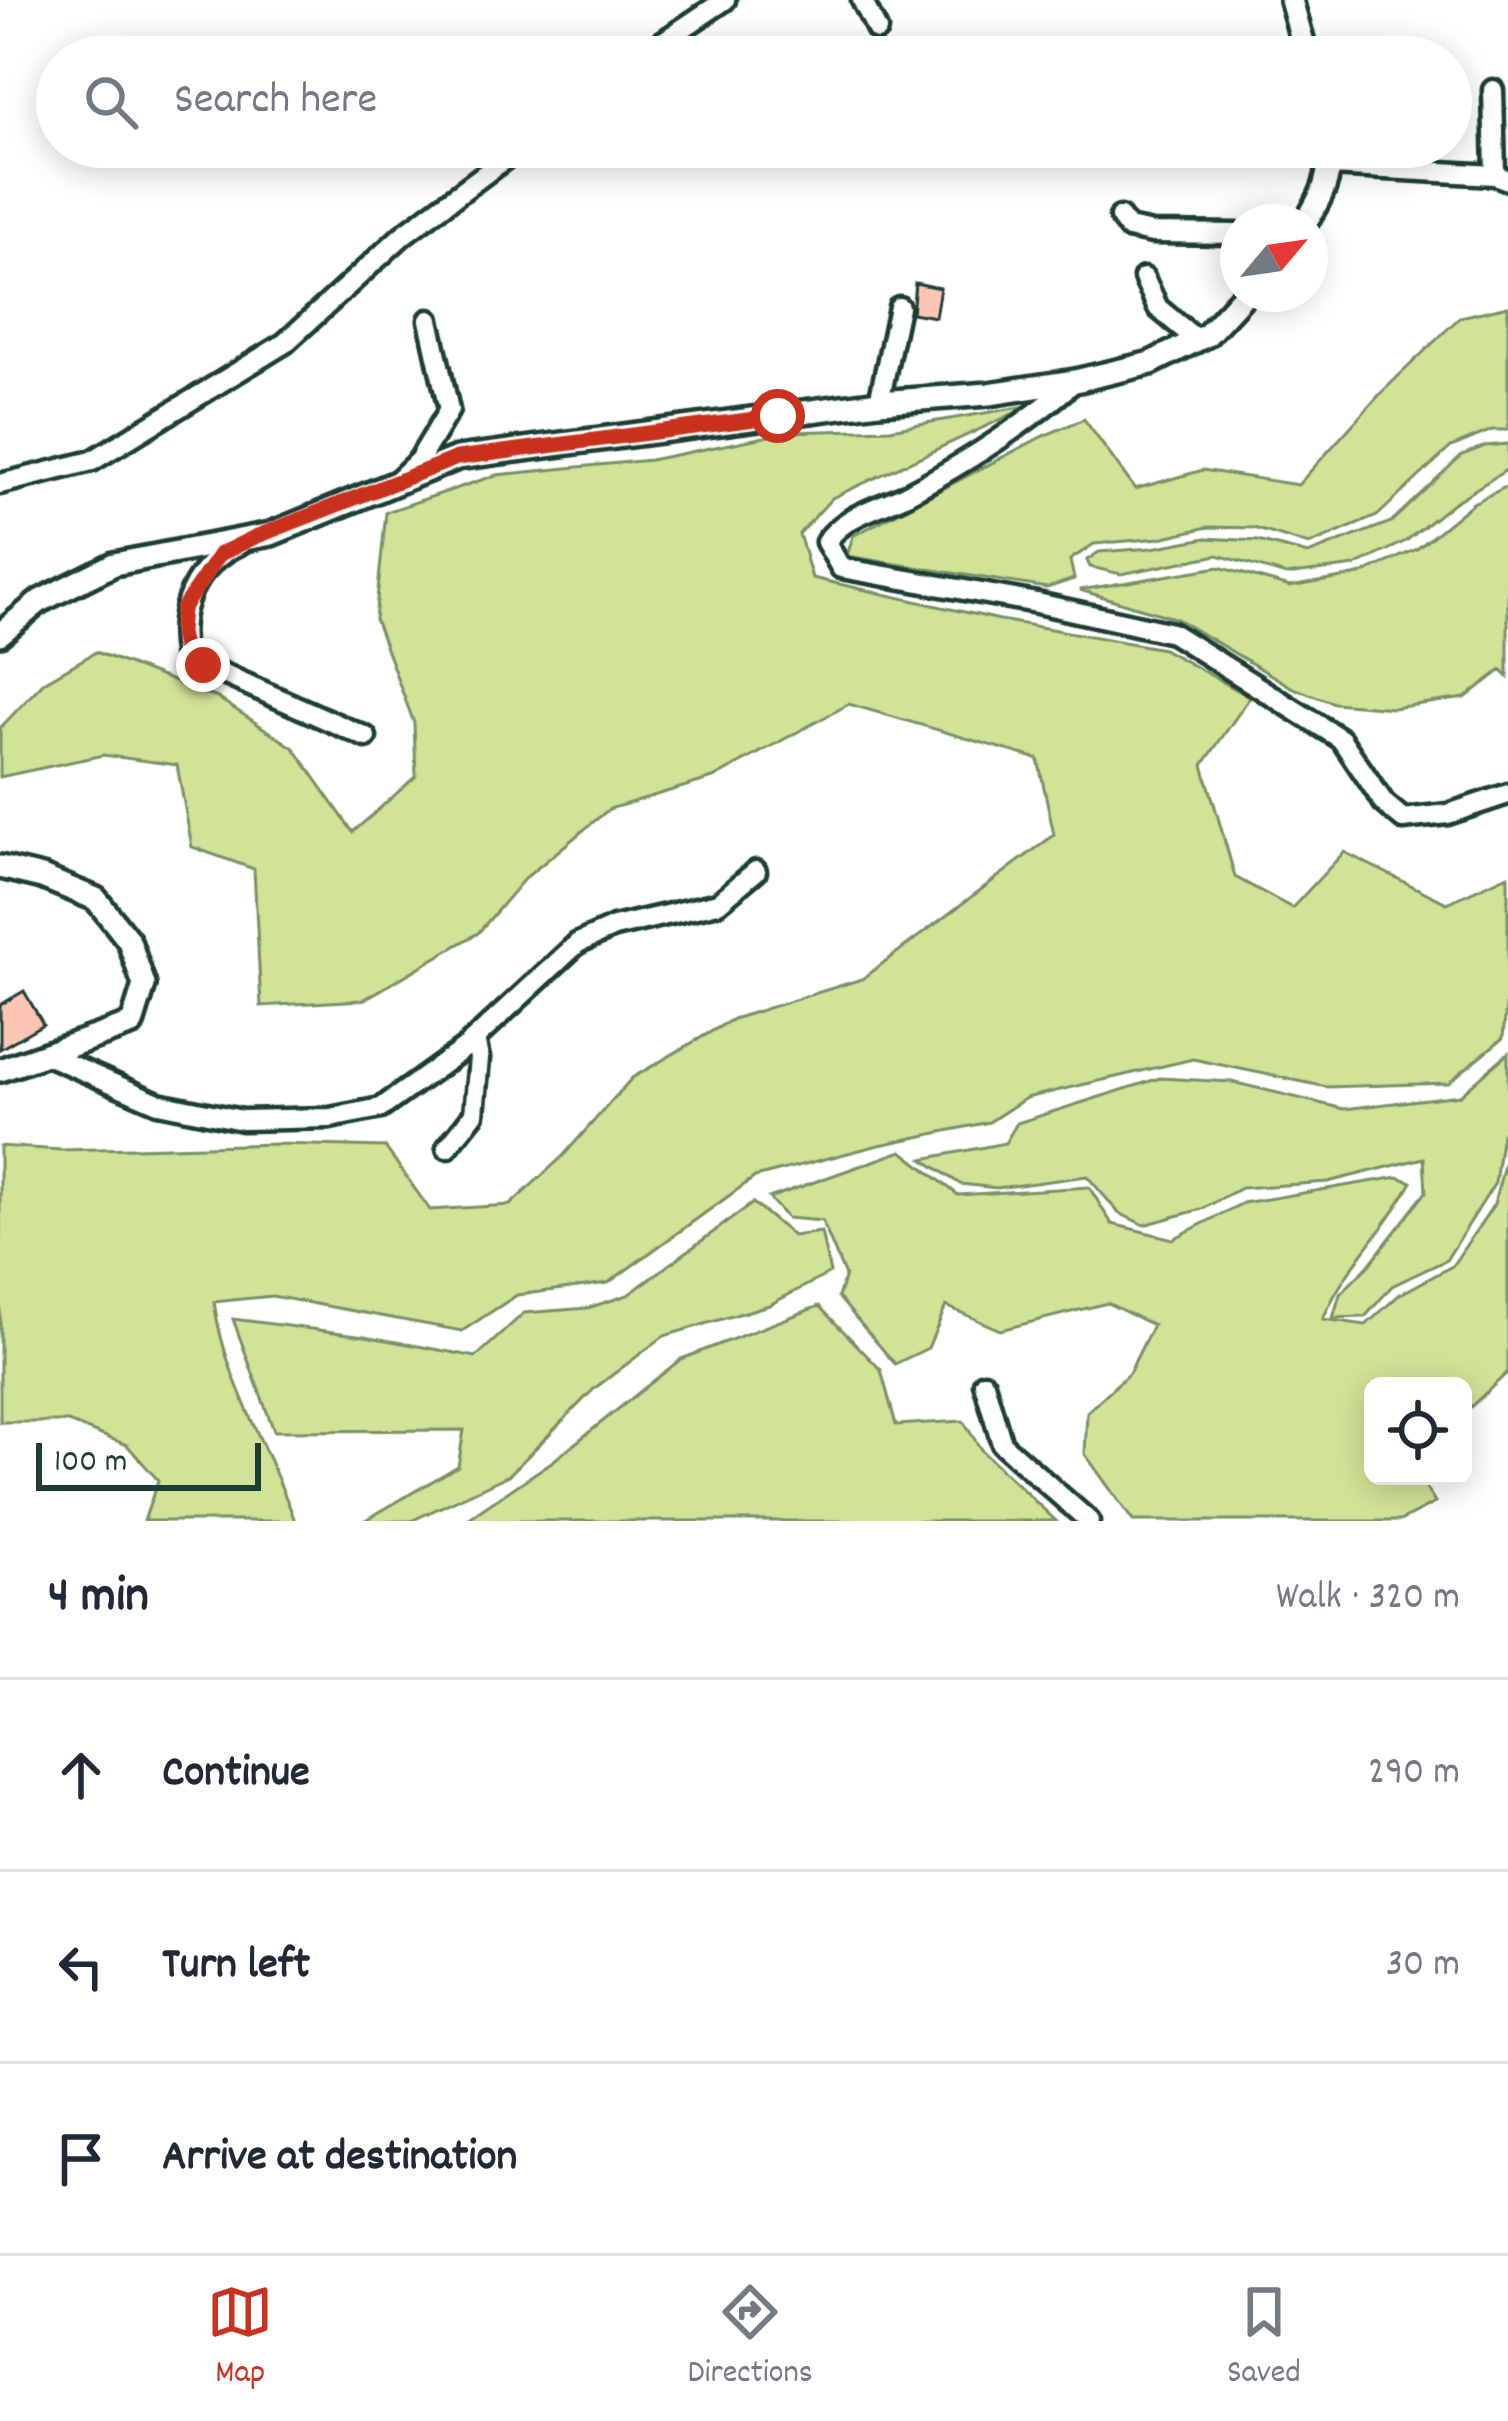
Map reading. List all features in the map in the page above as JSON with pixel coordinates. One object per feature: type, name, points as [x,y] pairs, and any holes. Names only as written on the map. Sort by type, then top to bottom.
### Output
[{"type":"street","points":[[671,36],[725,0]]},
{"type":"street","points":[[862,0],[877,30]]},
{"type":"street","points":[[1291,0],[1301,36]]},
{"type":"street","points":[[1424,168],[1502,177],[1493,90]]},
{"type":"street","points":[[0,484],[92,461],[285,343],[403,235],[492,168]]},
{"type":"street","points":[[1317,204],[1327,168]]},
{"type":"street","points":[[1120,217],[1127,228],[1152,233],[1220,234]]},
{"type":"street","points":[[1144,278],[1158,308],[1197,340]]},
{"type":"street","points":[[879,402],[898,307]]},
{"type":"street","points":[[367,737],[185,657],[182,609],[220,554],[457,458],[1075,381],[1151,363],[1208,335],[1229,312]]},
{"type":"street","points":[[395,483],[419,460],[449,410],[429,320]]},
{"type":"street","points":[[1075,381],[1037,415],[925,483],[838,525],[826,542],[841,568],[1172,633],[1341,739],[1384,803],[1403,819],[1448,814],[1508,794]]},
{"type":"street","points":[[0,634],[40,601],[115,564],[255,537]]},
{"type":"street","points":[[0,867],[42,877],[96,899],[129,941],[144,985],[132,1024],[0,1070]]},
{"type":"street","points":[[47,1054],[158,1103],[242,1120],[330,1118],[381,1108],[475,1039],[578,943],[614,927],[718,903],[756,872]]},
{"type":"street","points":[[447,1148],[474,1114],[479,1058],[475,1039]]},
{"type":"street","points":[[984,1383],[1002,1444],[1089,1521]]},
{"type":"green space","points":[[1508,306],[1508,430],[1492,430],[1451,447],[1377,516],[1309,545],[1254,528],[1208,527],[1160,538],[1094,544],[1070,560],[1074,579],[1047,588],[847,556],[853,536],[1084,419],[1135,489],[1203,470],[1298,485],[1381,393],[1460,317]]},
{"type":"green space","points":[[1032,405],[832,498],[799,534],[812,578],[1000,620],[1163,649],[1250,697],[1203,765],[1235,877],[1292,908],[1344,852],[1447,903],[1508,875],[1503,1038],[1448,1083],[1327,1087],[1193,1059],[1026,1098],[989,1122],[755,1177],[608,1283],[517,1295],[462,1331],[272,1296],[214,1302],[237,1386],[295,1521],[144,1521],[158,1480],[127,1445],[68,1422],[0,1422],[0,1146],[61,1150],[276,1144],[385,1147],[430,1210],[510,1205],[563,1156],[632,1078],[733,1019],[862,979],[1054,835],[1038,759],[849,704],[713,778],[609,809],[524,879],[478,933],[363,1000],[261,1006],[254,869],[192,847],[177,765],[103,755],[0,777],[0,728],[44,682],[96,652],[218,698],[294,748],[353,832],[416,776],[414,723],[375,619],[386,512],[496,475],[650,460],[789,432],[890,429]]},
{"type":"green space","points":[[1508,444],[1508,469],[1453,503],[1406,541],[1355,566],[1286,575],[1218,555],[1121,574],[1090,567],[1087,560],[1099,552],[1206,538],[1258,541],[1308,554],[1391,522],[1462,455]]},
{"type":"green space","points":[[1508,486],[1508,677],[1501,670],[1465,698],[1393,708],[1334,703],[1293,688],[1177,619],[1080,590],[1219,567],[1290,587],[1359,575],[1417,549],[1473,503]]},
{"type":"green space","points":[[1508,1053],[1508,1128],[1502,1133],[1495,1183],[1446,1260],[1392,1286],[1365,1317],[1333,1318],[1340,1294],[1426,1192],[1424,1158],[1328,1182],[1241,1188],[1202,1209],[1144,1225],[1119,1213],[1087,1176],[997,1188],[960,1184],[923,1159],[1005,1143],[1017,1123],[1160,1078],[1232,1082],[1344,1109],[1460,1095]]},
{"type":"green space","points":[[1508,1150],[1508,1372],[1472,1406],[1472,1377],[1364,1377],[1364,1485],[1424,1485],[1435,1503],[1400,1521],[1133,1521],[1085,1454],[1087,1412],[1129,1373],[1153,1325],[1107,1303],[1000,1330],[946,1306],[928,1348],[895,1364],[838,1297],[845,1276],[822,1221],[787,1218],[769,1198],[902,1151],[958,1195],[1089,1187],[1112,1224],[1173,1239],[1243,1203],[1398,1177],[1412,1182],[1342,1283],[1323,1319],[1366,1325],[1399,1295],[1452,1266],[1494,1204]]},
{"type":"green space","points":[[753,1203],[793,1236],[821,1232],[830,1273],[769,1305],[664,1336],[595,1388],[509,1475],[411,1521],[364,1521],[458,1466],[464,1430],[274,1431],[233,1319],[476,1357],[524,1313],[588,1308],[628,1295]]},
{"type":"green space","points":[[819,1306],[881,1370],[896,1425],[963,1421],[982,1451],[1056,1521],[465,1521],[553,1461],[681,1359]]},
{"type":"building","points":[[915,283],[940,288],[935,317],[912,313]]},
{"type":"building","points":[[24,991],[43,1024],[0,1049],[0,1005]]},
{"type":"route","points":[[203,665],[185,657],[182,609],[220,554],[255,537],[457,458],[778,416]]}]
